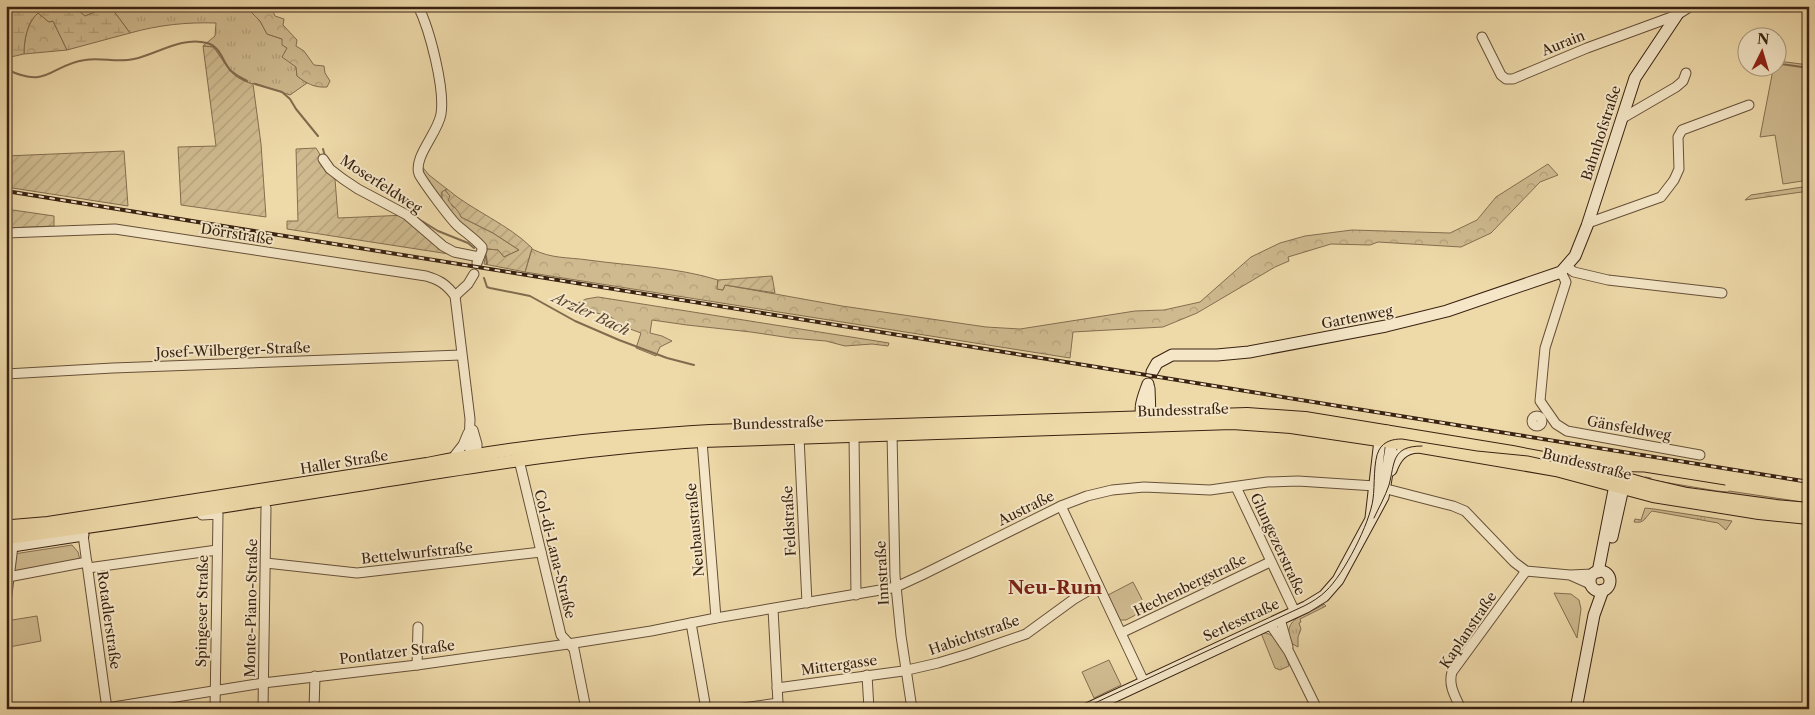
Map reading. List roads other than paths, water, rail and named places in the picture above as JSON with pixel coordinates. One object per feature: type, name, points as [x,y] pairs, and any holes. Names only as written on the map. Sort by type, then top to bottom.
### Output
[{"type":"main road","name":"Bundesstraße","points":[[647,440],[702,441],[892,434],[1266,414],[1313,419],[1420,447],[1617,482],[1652,486],[1740,502],[1809,509]]},
{"type":"main road","name":"Bundesstraße","points":[[647,440],[710,431],[1146,420]]},
{"type":"main road","name":"Bundesstraße","points":[[1386,438],[1534,456],[1617,482],[1653,496],[1759,513],[1809,518]]},
{"type":"main road","name":"Haller Straße","points":[[8,536],[112,524],[167,515],[474,459],[647,440]]},
{"type":"main road","name":"Haller Straße","points":[[8,536],[48,523],[452,459],[519,460],[647,440]]},
{"type":"main road","points":[[83,535],[112,524]]},
{"type":"street","name":"Moserfeldweg","points":[[323,158],[330,169],[343,179],[380,202],[407,215],[443,246],[478,260],[482,247],[457,225],[424,182],[418,168],[419,160],[437,128],[442,105],[432,41],[418,6]]},
{"type":"street","name":"Aurain","points":[[1482,37],[1501,75],[1506,79],[1513,79],[1677,10],[1691,6]]},
{"type":"street","name":"Bahnhofstraße","points":[[1538,415],[1545,348],[1566,282],[1564,269],[1574,256],[1588,223],[1636,78],[1677,10]]},
{"type":"street","points":[[1621,119],[1676,87],[1683,81],[1686,74]]},
{"type":"street","points":[[1588,223],[1661,197],[1674,180],[1678,169],[1678,137],[1682,130],[1749,105]]},
{"type":"street","name":"Dörrstraße","points":[[6,233],[115,229],[426,276],[438,280],[447,286],[455,296]]},
{"type":"street","points":[[1564,269],[1608,280],[1722,293]]},
{"type":"street","name":"Gartenweg","points":[[1152,372],[1158,363],[1172,355],[1217,355],[1248,352],[1386,326],[1447,311],[1564,269]]},
{"type":"street","points":[[474,274],[468,284],[455,296],[474,459]]},
{"type":"street","name":"Josef-Wilberger-Straße","points":[[6,374],[104,368],[461,355]]},
{"type":"street","name":"Gänsfeldweg","points":[[1540,401],[1556,424],[1567,431],[1700,455]]},
{"type":"street","points":[[452,459],[463,445],[470,424]]},
{"type":"street","name":"Innstraße","points":[[892,434],[896,587],[912,709]]},
{"type":"street","points":[[854,435],[856,595]]},
{"type":"street","name":"Feldstraße","points":[[799,437],[807,603]]},
{"type":"street","name":"Serlesstraße","points":[[1087,709],[1317,601],[1343,574],[1371,518],[1380,487],[1386,438]]},
{"type":"street","name":"Neubaustraße","points":[[702,441],[716,618]]},
{"type":"street","name":"Serlesstraße","points":[[1380,487],[1398,455],[1406,450],[1420,447]]},
{"type":"street","name":"Col-di-Lana-Straße","points":[[519,460],[561,635],[574,649],[586,709]]},
{"type":"street","name":"Austraße","points":[[691,623],[896,587],[1061,506],[1087,496],[1118,489],[1161,487],[1210,490],[1287,481],[1380,487]]},
{"type":"street","points":[[1576,709],[1594,615],[1597,580],[1617,482]]},
{"type":"street","name":"Glungezerstraße","points":[[1236,487],[1295,612]]},
{"type":"street","points":[[1380,487],[1453,506],[1465,511],[1514,562],[1526,571],[1570,575],[1597,580]]},
{"type":"street","points":[[1061,506],[1144,682]]},
{"type":"street","name":"Monte-Piano-Straße","points":[[262,709],[266,508]]},
{"type":"street","name":"Haller Straße","points":[[167,515],[218,514]]},
{"type":"street","name":"Spingeser Straße","points":[[215,709],[218,514]]},
{"type":"street","points":[[6,602],[8,536],[83,535]]},
{"type":"street","name":"Rotadlerstraße","points":[[83,535],[108,709]]},
{"type":"street","points":[[8,577],[88,565],[217,550]]},
{"type":"street","name":"Bettelwurfstraße","points":[[266,563],[357,573],[541,552]]},
{"type":"street","name":"Hechenbergstraße","points":[[1121,633],[1270,562]]},
{"type":"street","name":"Kaplanstraße","points":[[1461,709],[1451,686],[1452,672],[1526,571]]},
{"type":"street","name":"Habichtstraße","points":[[906,670],[938,664],[1026,634],[1074,599],[1098,585]]},
{"type":"street","points":[[742,708],[778,702],[773,608]]},
{"type":"street","points":[[1275,621],[1317,709]]},
{"type":"street","points":[[691,623],[706,709]]},
{"type":"street","name":"Pontlatzer Straße","points":[[108,709],[263,683],[417,665],[568,644],[691,623]]},
{"type":"street","points":[[417,665],[418,626]]},
{"type":"street","name":"Mittergasse","points":[[776,688],[906,670]]},
{"type":"street","points":[[867,675],[869,709]]},
{"type":"street","points":[[314,676],[314,709]]},
{"type":"waterway","name":"Arzler Bach","points":[[6,69],[20,75],[40,77],[64,66],[85,60],[134,59],[170,46],[198,41],[212,45],[231,71],[247,81]]},
{"type":"waterway","points":[[1788,65],[1809,68]]},
{"type":"waterway","name":"Arzler Bach","points":[[255,84],[282,92],[290,99],[318,136]]},
{"type":"waterway","name":"Arzler Bach","points":[[323,149],[325,156]]},
{"type":"waterway","name":"Arzler Bach","points":[[417,218],[438,231],[468,243],[474,248]]},
{"type":"waterway","name":"Arzler Bach","points":[[486,256],[487,264]]},
{"type":"waterway","name":"Arzler Bach","points":[[484,278],[487,287],[530,296],[575,321],[619,340],[667,358],[694,365]]},
{"type":"tram line","points":[[1082,709],[1304,606],[1324,593],[1341,573],[1362,534],[1373,499],[1377,455],[1383,444],[1389,441],[1402,439],[1477,451],[1528,456],[1597,471],[1644,472],[1725,485]]},
{"type":"tram line","points":[[1374,518],[1389,485],[1396,457],[1405,449],[1422,446]]},
{"type":"railway","points":[[6,191],[1809,482]]},
{"type":"district","name":"Neu-Rum","points":[[1055,587]]}]
